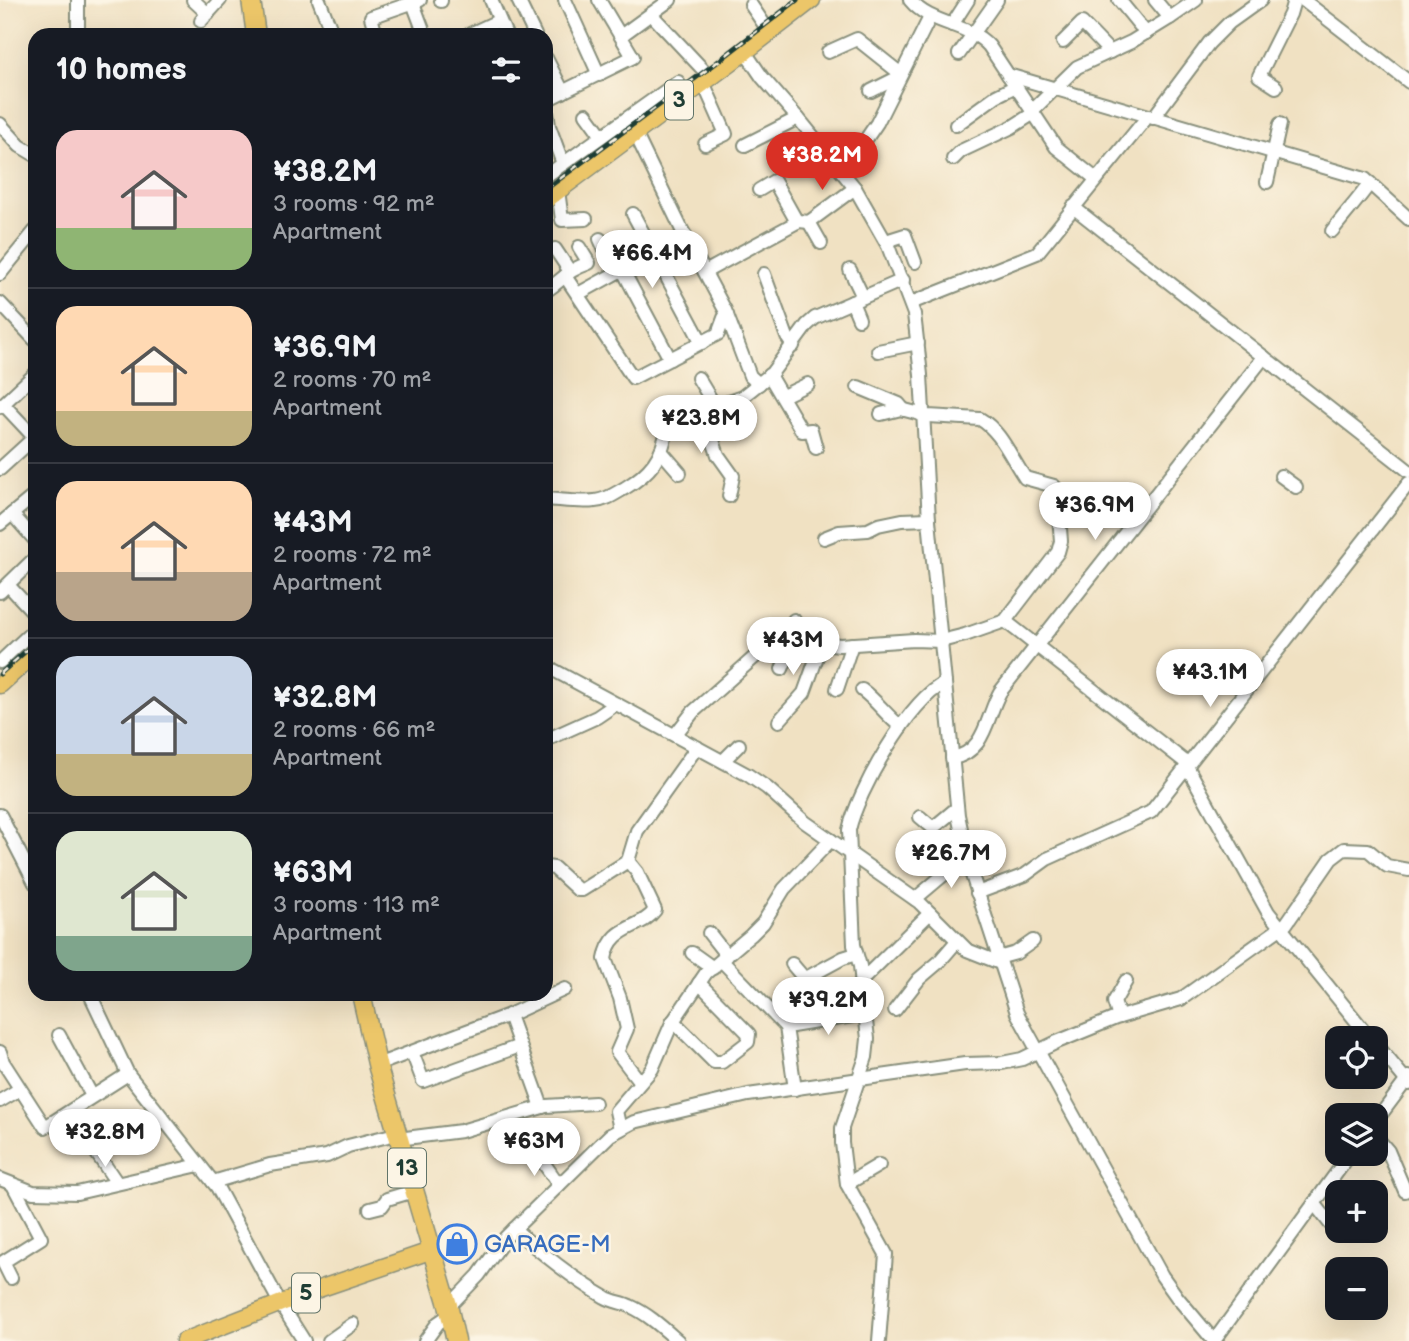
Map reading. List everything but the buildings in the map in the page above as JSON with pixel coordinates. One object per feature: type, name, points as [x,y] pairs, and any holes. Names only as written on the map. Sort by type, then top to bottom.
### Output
[{"type":"highway","points":[[239,0],[243,28]]},
{"type":"highway","points":[[251,0],[255,28]]},
{"type":"highway","name":"13","points":[[363,1001],[377,1065],[456,1341]]},
{"type":"main road","name":"3","points":[[553,194],[811,0]]},
{"type":"main road","points":[[0,685],[28,659]]},
{"type":"main road","name":"5","points":[[184,1341],[280,1303],[430,1251]]},
{"type":"street","points":[[78,0],[78,28]]},
{"type":"street","points":[[193,0],[204,17],[220,0]]},
{"type":"street","points":[[319,0],[330,28]]},
{"type":"street","points":[[491,0],[502,28]]},
{"type":"street","points":[[518,0],[532,28]]},
{"type":"street","points":[[565,0],[599,75]]},
{"type":"street","points":[[553,98],[633,57],[599,0]]},
{"type":"street","points":[[622,35],[652,8],[670,0]]},
{"type":"street","points":[[910,0],[930,17],[976,33],[989,46],[1056,147],[1096,179]]},
{"type":"street","points":[[952,25],[968,0]]},
{"type":"street","points":[[959,54],[997,0]]},
{"type":"street","points":[[1119,0],[1146,33]]},
{"type":"street","points":[[1155,0],[1170,18]]},
{"type":"street","points":[[953,159],[961,151],[1012,127],[1033,112],[1077,67],[1146,33],[1196,0]]},
{"type":"street","points":[[911,303],[1037,253],[1209,43],[1229,23],[1261,0]]},
{"type":"street","points":[[1276,88],[1259,76],[1290,14],[1294,0]]},
{"type":"street","points":[[1303,0],[1409,82]]},
{"type":"street","points":[[374,28],[371,17],[396,6],[417,1],[423,28]]},
{"type":"street","points":[[751,5],[770,33]]},
{"type":"street","points":[[652,8],[706,80],[726,134],[705,144]]},
{"type":"street","points":[[844,173],[877,123],[930,17]]},
{"type":"street","points":[[483,28],[498,21]]},
{"type":"street","points":[[1063,42],[1082,23],[1110,52]]},
{"type":"street","points":[[828,52],[856,38],[900,75]]},
{"type":"street","points":[[745,52],[762,77],[855,188],[886,241],[911,303],[918,343],[929,519],[957,808],[977,893],[1017,1013],[1162,1276],[1214,1341],[1341,1166]]},
{"type":"street","points":[[553,73],[562,92]]},
{"type":"street","points":[[871,91],[900,75]]},
{"type":"street","points":[[1012,81],[1055,88],[1365,179],[1409,219]]},
{"type":"street","points":[[956,125],[1012,81]]},
{"type":"street","points":[[553,171],[678,82]]},
{"type":"street","points":[[586,114],[602,136]]},
{"type":"street","points":[[745,145],[798,118]]},
{"type":"street","points":[[1267,182],[1280,124]]},
{"type":"street","points":[[0,126],[28,151]]},
{"type":"street","points":[[635,133],[727,315],[750,376],[764,380],[783,396],[802,431],[811,430],[813,433],[816,448]]},
{"type":"street","points":[[553,137],[563,164]]},
{"type":"street","points":[[758,190],[774,181],[821,243]]},
{"type":"street","points":[[1332,231],[1370,183]]},
{"type":"street","points":[[705,272],[803,222],[855,188]]},
{"type":"street","points":[[553,198],[562,220],[586,219]]},
{"type":"street","points":[[1073,207],[1409,471]]},
{"type":"street","points":[[633,214],[702,343]]},
{"type":"street","points":[[886,241],[905,234],[915,262]]},
{"type":"street","points":[[578,294],[685,235]]},
{"type":"street","points":[[600,239],[604,248],[612,250],[670,359]]},
{"type":"street","points":[[0,274],[28,240]]},
{"type":"street","points":[[553,285],[567,273],[589,263],[579,247]]},
{"type":"street","points":[[555,249],[578,294],[633,378],[718,334],[727,315]]},
{"type":"street","points":[[850,270],[859,319]]},
{"type":"street","points":[[764,274],[787,337],[793,346]]},
{"type":"street","points":[[553,499],[606,499],[650,470],[662,452],[667,428],[742,397],[764,380],[811,322],[903,280]]},
{"type":"street","points":[[0,303],[28,333]]},
{"type":"street","points":[[878,351],[918,343]]},
{"type":"street","points":[[952,758],[975,747],[981,739],[1000,692],[1035,644],[1264,357]]},
{"type":"street","points":[[698,378],[710,398],[707,410],[718,455],[733,475],[729,496]]},
{"type":"street","points":[[28,381],[2,405],[28,430]]},
{"type":"street","points":[[783,396],[808,384]]},
{"type":"street","points":[[858,387],[899,404],[904,410]]},
{"type":"street","points":[[675,735],[693,712],[759,651],[776,642],[798,640],[852,644],[941,641],[965,635],[1005,621],[1058,552],[1061,541],[1057,490],[1054,486],[1025,478],[994,430],[980,419],[922,415],[904,410],[881,415]]},
{"type":"street","points":[[0,469],[28,443]]},
{"type":"street","points":[[662,452],[680,473]]},
{"type":"street","points":[[1281,476],[1296,487]]},
{"type":"street","points":[[977,893],[1025,875],[1046,859],[1150,812],[1409,483]]},
{"type":"street","points":[[0,524],[28,501]]},
{"type":"street","points":[[12,514],[28,532]]},
{"type":"street","points":[[824,538],[839,532],[868,530],[902,520],[929,519]]},
{"type":"street","points":[[28,565],[4,589],[28,608]]},
{"type":"street","points":[[782,669],[798,640],[794,620]]},
{"type":"street","points":[[1005,621],[1188,766],[1258,897],[1360,1026]]},
{"type":"street","points":[[0,662],[28,636]]},
{"type":"street","points":[[779,721],[804,693],[822,643]]},
{"type":"street","points":[[837,689],[852,644]]},
{"type":"street","points":[[553,670],[723,761],[767,788],[805,822],[915,899],[967,950],[999,961],[1032,941]]},
{"type":"street","points":[[879,1341],[886,1254],[847,1184],[842,1128],[859,1078],[868,1039],[856,954],[848,851],[852,814],[901,727],[939,686],[945,683]]},
{"type":"street","points":[[862,690],[879,703],[883,713],[901,727]]},
{"type":"street","points":[[553,737],[597,717],[616,704]]},
{"type":"street","points":[[723,761],[738,745]]},
{"type":"street","points":[[553,867],[578,890],[582,890],[628,861],[637,831],[697,747]]},
{"type":"street","points":[[920,817],[933,828],[957,808]]},
{"type":"street","points":[[0,815],[28,869]]},
{"type":"street","points":[[620,1129],[616,1111],[656,1062],[662,1040],[706,973],[763,923],[784,889],[831,840]]},
{"type":"street","points":[[915,899],[966,854],[990,844]]},
{"type":"street","points":[[425,1341],[514,1229],[620,1129],[634,1122],[748,1095],[965,1064],[1002,1063],[1022,1059],[1119,1017],[1181,999],[1291,920],[1331,859],[1345,849],[1368,850],[1387,866],[1409,870]]},
{"type":"street","points":[[628,861],[637,872],[655,910],[651,915],[620,932],[606,952],[605,959],[620,998],[627,1030],[617,1052],[640,1082]]},
{"type":"street","points":[[861,981],[930,913]]},
{"type":"street","points":[[709,933],[721,962],[786,1027],[795,1089]]},
{"type":"street","points":[[895,1010],[919,979],[939,962],[957,941]]},
{"type":"street","points":[[692,953],[721,962]]},
{"type":"street","points":[[792,964],[803,977],[808,977],[856,954]]},
{"type":"street","points":[[1119,1017],[1114,1002],[1126,981]]},
{"type":"street","points":[[673,1021],[714,1062],[722,1062],[748,1042],[749,1034],[699,983]]},
{"type":"street","points":[[553,995],[565,989]]},
{"type":"street","points":[[93,1001],[128,1074],[213,1182],[304,1341]]},
{"type":"street","points":[[377,1065],[509,1016],[540,1001]]},
{"type":"street","points":[[786,1027],[865,1014]]},
{"type":"street","points":[[509,1016],[542,1107]]},
{"type":"street","points":[[59,1035],[92,1096]]},
{"type":"street","points":[[412,1052],[423,1081],[520,1046]]},
{"type":"street","points":[[0,1052],[3,1062],[44,1127],[128,1074]]},
{"type":"street","points":[[1388,1058],[1408,1081],[1388,1106]]},
{"type":"street","points":[[0,1101],[20,1089]]},
{"type":"street","points":[[213,1182],[270,1165],[327,1156],[348,1146],[397,1136],[461,1132],[542,1107],[595,1103]]},
{"type":"street","points":[[134,1143],[164,1120]]},
{"type":"street","points":[[87,1139],[117,1183]]},
{"type":"street","points":[[1388,1151],[1405,1191]]},
{"type":"street","points":[[536,1152],[559,1185]]},
{"type":"street","points":[[0,1179],[33,1192],[77,1193],[199,1165]]},
{"type":"street","points":[[847,1184],[879,1165]]},
{"type":"street","points":[[11,1278],[3,1262],[41,1238],[13,1185]]},
{"type":"street","points":[[370,1209],[382,1206],[387,1199],[414,1192]]},
{"type":"street","points":[[1314,1203],[1325,1217]]},
{"type":"street","points":[[514,1229],[566,1273],[611,1301],[628,1305],[643,1313],[678,1341]]},
{"type":"street","points":[[330,1341],[353,1324]]},
{"type":"railway","points":[[553,184],[797,0]]},
{"type":"railway","points":[[0,674],[28,649]]},
{"type":"place","name":"GARAGE-M","points":[[457,1244]]}]
